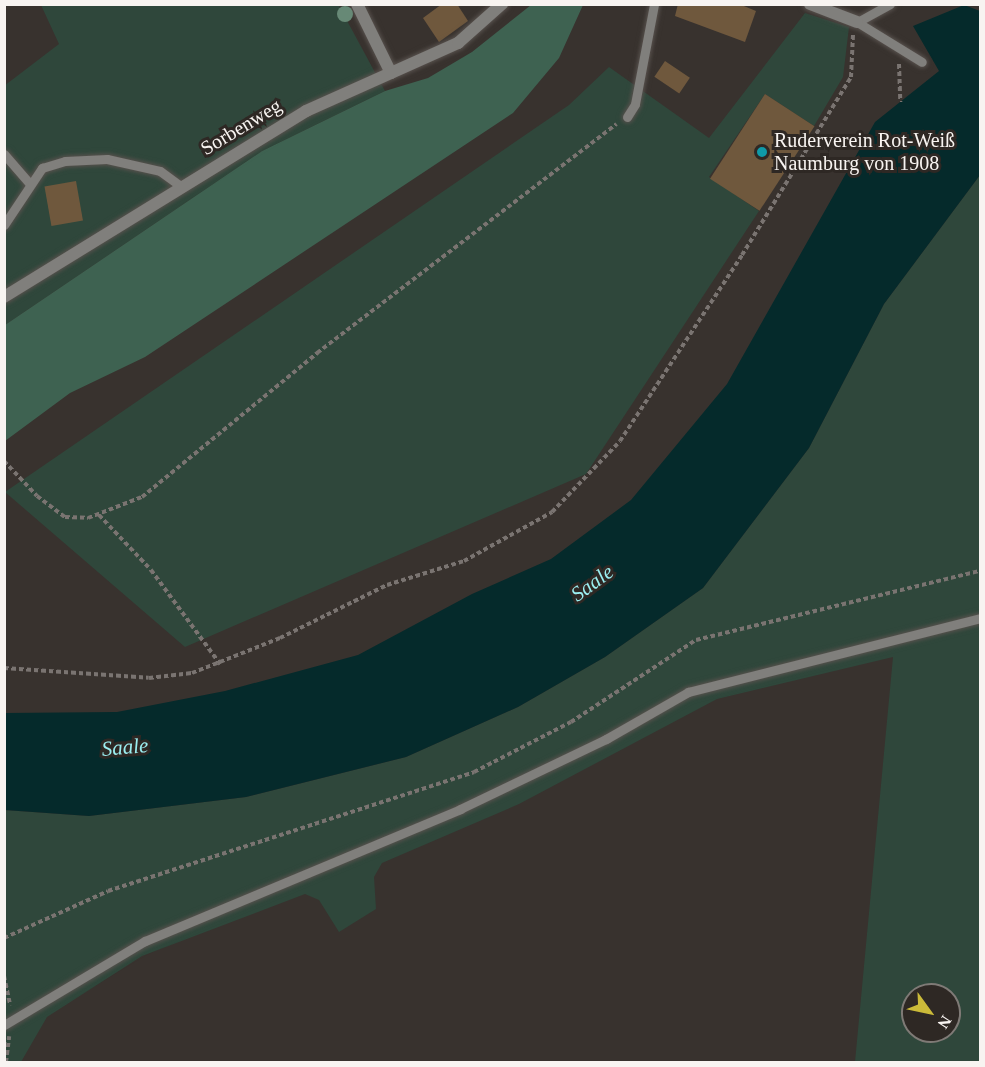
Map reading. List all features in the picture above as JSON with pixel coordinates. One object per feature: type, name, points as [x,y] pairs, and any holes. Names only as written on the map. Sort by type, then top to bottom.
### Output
[{"type":"street","points":[[357,4],[391,73]]},
{"type":"street","name":"Sorbenweg","points":[[4,297],[306,111],[458,43],[502,4]]},
{"type":"street","points":[[810,4],[857,22]]},
{"type":"lane","points":[[627,117],[634,104],[654,4]]},
{"type":"lane","points":[[857,22],[890,4]]},
{"type":"lane","points":[[857,22],[922,62]]},
{"type":"lane","points":[[4,154],[30,184]]},
{"type":"lane","points":[[4,225],[42,168],[65,160],[107,159],[160,171],[181,186]]},
{"type":"lane","points":[[4,1025],[145,941],[460,809],[606,739],[688,692],[981,618]]},
{"type":"path","points":[[4,668],[173,678],[220,664],[387,585],[464,561],[506,541],[552,512],[592,475],[620,441],[742,255],[851,77],[857,22]]},
{"type":"path","points":[[899,47],[900,102]]},
{"type":"path","points":[[4,461],[37,496],[65,517],[99,515],[142,497],[317,353],[627,117]]},
{"type":"path","points":[[99,515],[151,570],[220,664]]},
{"type":"path","points":[[4,938],[108,891],[474,772],[571,722],[696,640],[981,571]]},
{"type":"green space","points":[[338,4],[385,91],[262,151],[5,325],[4,86],[59,44],[41,5]]},
{"type":"green space","points":[[531,5],[583,5],[559,58],[513,113],[145,357],[70,393],[5,441],[5,325],[262,151],[385,91],[428,78],[472,52]]},
{"type":"green space","points":[[805,13],[849,27],[843,77],[814,126],[765,94],[709,177],[759,211],[586,474],[185,647],[5,492],[569,105],[609,67],[709,138]]},
{"type":"green space","points":[[980,175],[980,1062],[855,1062],[893,657],[717,699],[519,804],[382,863],[374,877],[376,909],[339,932],[319,900],[305,894],[142,956],[47,1017],[21,1062],[5,1062],[4,810],[89,816],[246,797],[406,757],[518,707],[605,657],[703,588],[809,448],[884,304]]},
{"type":"water","name":"Saale","points":[[964,5],[980,11],[980,175],[884,304],[809,448],[703,588],[605,657],[518,707],[406,757],[246,797],[89,816],[5,810],[5,713],[117,712],[225,691],[358,655],[472,594],[551,559],[631,500],[727,384],[875,122],[939,71],[913,26]]},
{"type":"building","points":[[442,4],[457,4],[468,21],[439,42],[423,18]]},
{"type":"building","points":[[678,4],[739,4],[756,11],[745,42],[675,16]]},
{"type":"building","points":[[665,61],[690,78],[679,94],[654,77]]},
{"type":"building","name":"Ruderverein Rot-Weiß Naumburg von 1908","points":[[765,94],[814,126],[759,211],[710,179]]},
{"type":"building","points":[[76,181],[83,220],[51,226],[44,187]]},
{"type":"place","name":"Ruderverein Rot-Weiß Naumburg von 1908","points":[[762,152]]}]
